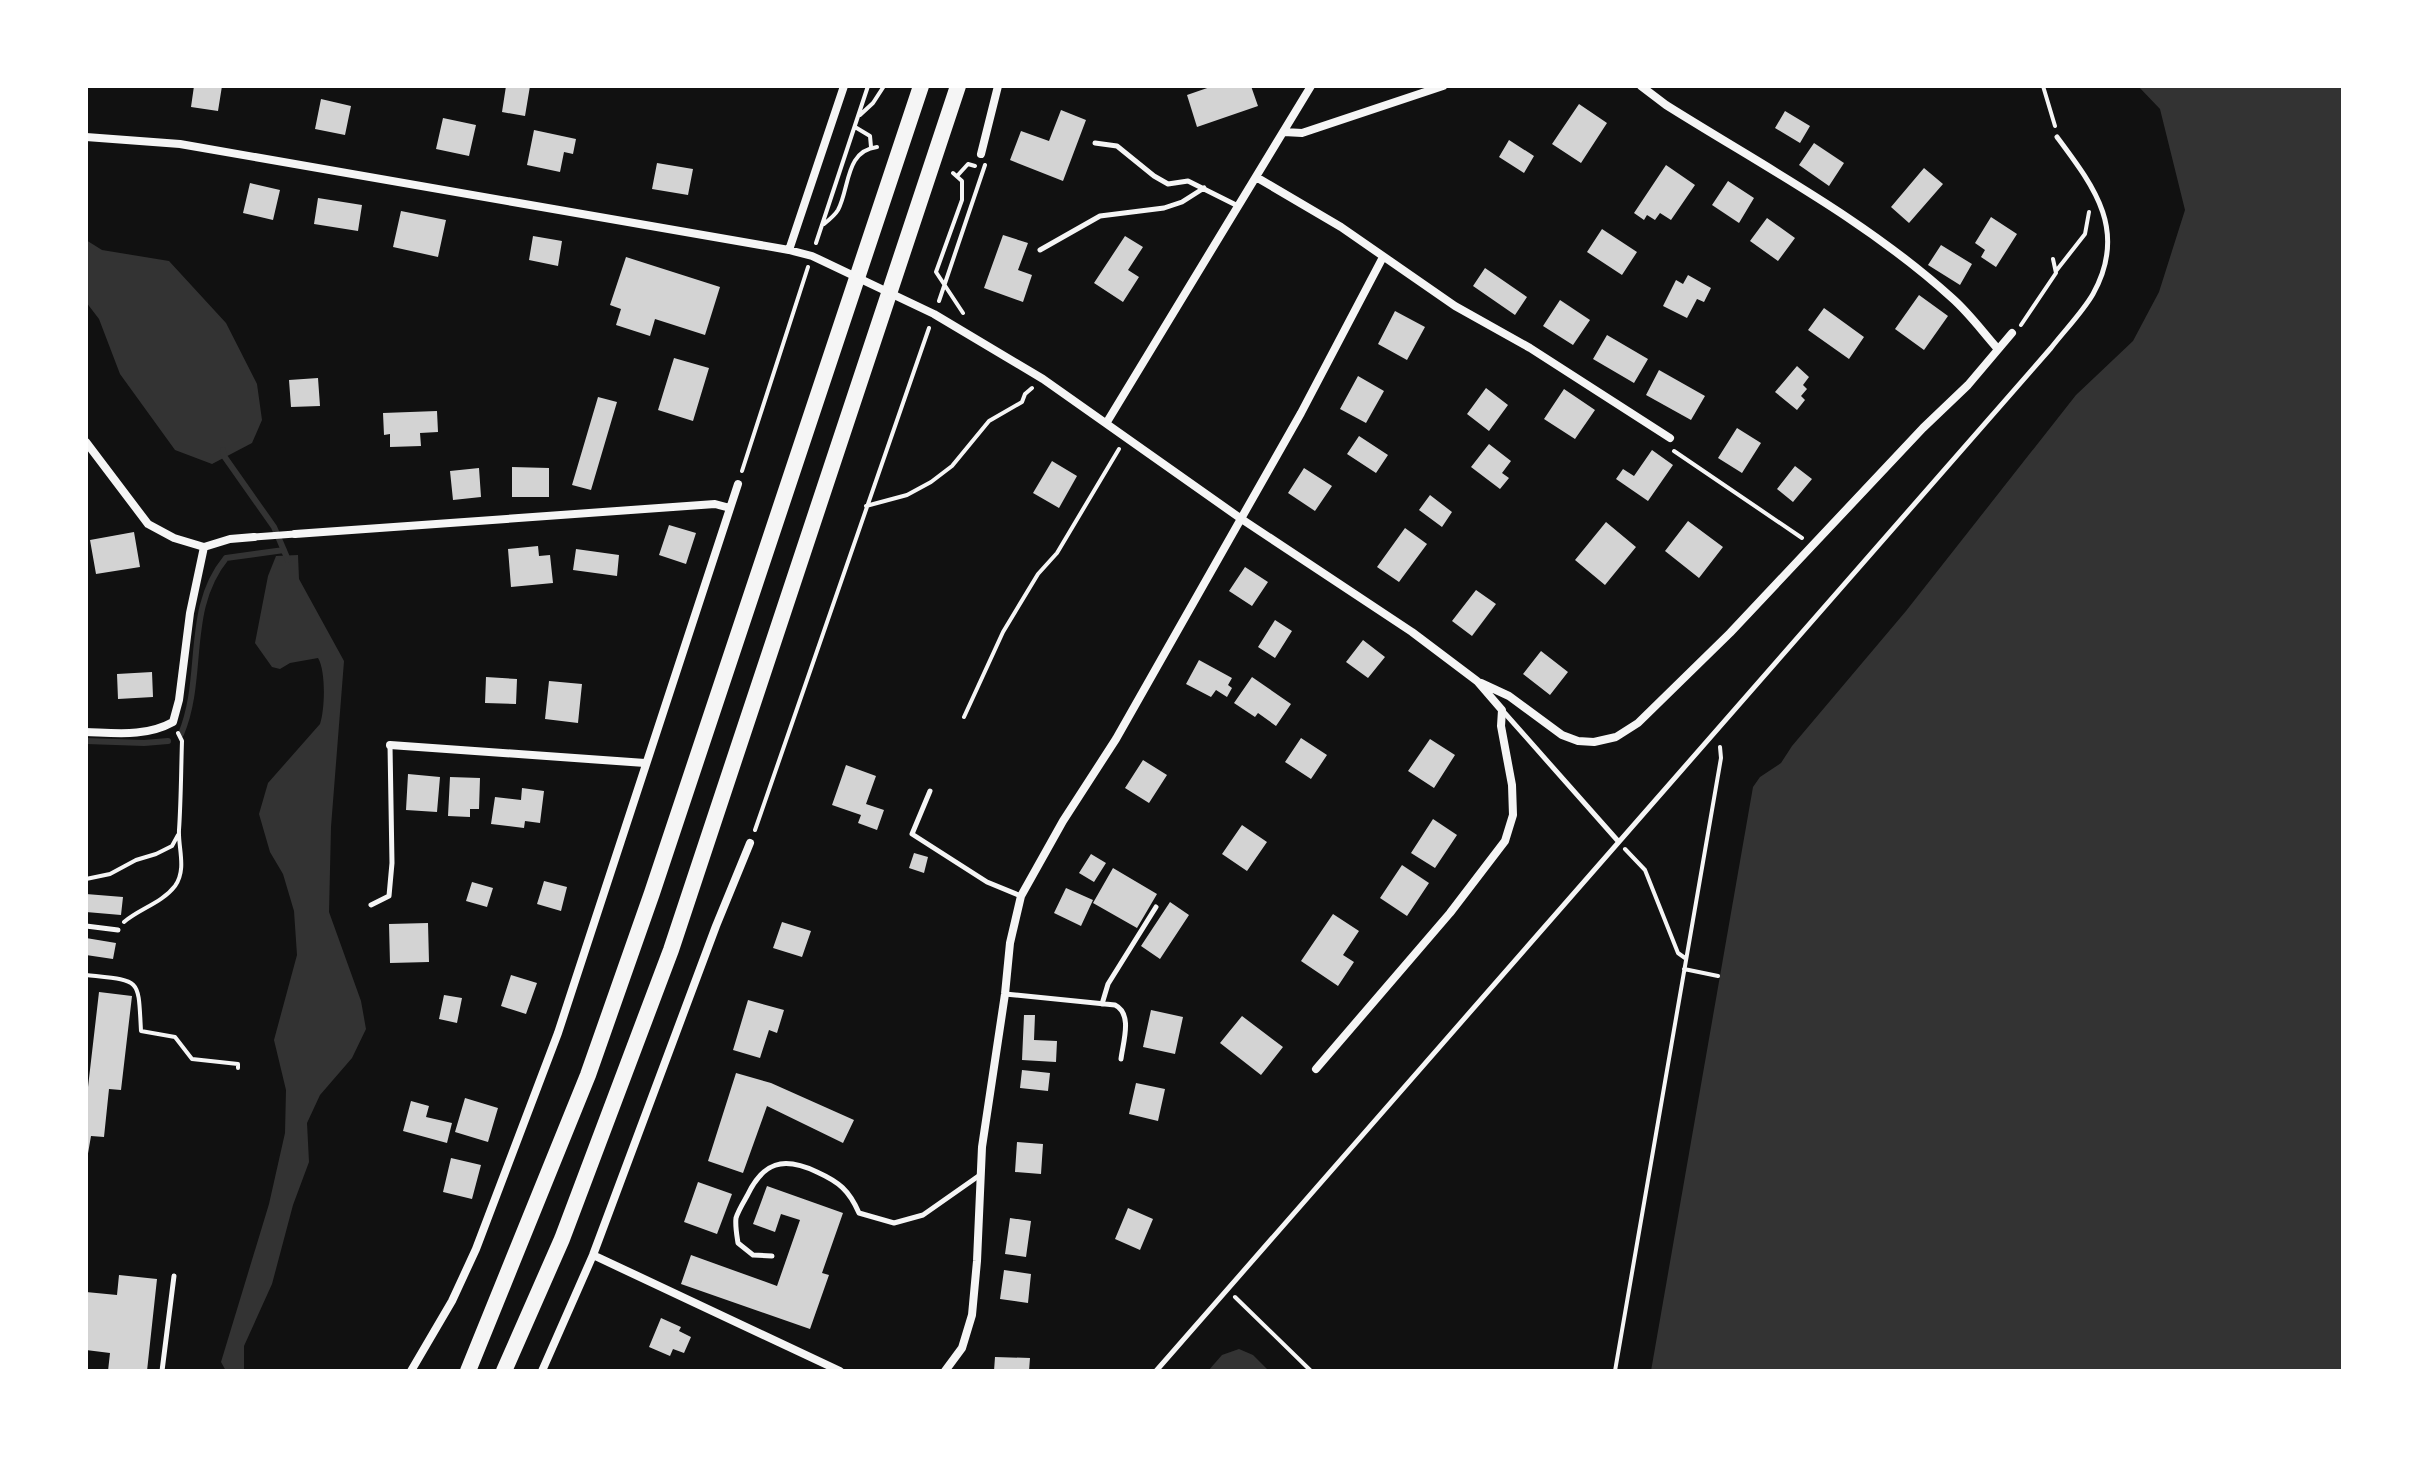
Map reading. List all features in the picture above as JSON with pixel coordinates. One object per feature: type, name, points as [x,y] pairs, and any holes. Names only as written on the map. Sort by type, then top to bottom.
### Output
[{"type":"highway","points":[[468,1371],[588,1075],[652,893],[921,86]]},
{"type":"highway","points":[[504,1371],[562,1239],[671,950],[958,86]]},
{"type":"street","points":[[789,250],[844,86]]},
{"type":"street","points":[[981,154],[998,86]]},
{"type":"street","points":[[1107,422],[1311,86]]},
{"type":"street","points":[[1284,132],[1302,133],[1443,86]]},
{"type":"street","points":[[1641,86],[1666,105],[1869,233],[1953,299],[1997,348]]},
{"type":"street","points":[[86,137],[180,144],[812,256],[934,314],[1043,379],[1240,518],[1412,632],[1477,681],[1509,696],[1562,735],[1594,742],[1616,737],[1638,723],[1664,699],[1923,428],[1968,385],[2012,333]]},
{"type":"street","points":[[1256,177],[1341,227],[1455,306],[1530,348],[1670,438]]},
{"type":"street","points":[[945,1371],[962,1348],[972,1315],[982,1147],[1010,943],[1021,896],[1063,821],[1116,739],[1301,413],[1383,257]]},
{"type":"street","points":[[86,442],[148,524],[174,538],[204,547],[230,539],[254,537],[715,504],[730,508]]},
{"type":"street","points":[[411,1371],[452,1301],[476,1249],[558,1033],[738,484]]},
{"type":"street","points":[[86,732],[136,734],[158,731],[173,722],[204,547]]},
{"type":"street","points":[[1316,1069],[1450,913],[1505,841],[1513,815],[1512,785],[1501,726],[1502,710],[1477,681]]},
{"type":"street","points":[[390,745],[645,763]]},
{"type":"street","points":[[542,1371],[593,1255],[750,843]]},
{"type":"street","points":[[593,1255],[819,1367],[840,1371]]},
{"type":"lane","points":[[1156,1371],[2051,348],[2092,295],[2107,260],[2109,227],[2093,189],[2057,137]]},
{"type":"lane","points":[[1095,143],[1117,146],[1168,184],[1188,181],[1238,206]]},
{"type":"lane","points":[[1040,250],[1100,216],[1164,208],[1182,202],[1204,188]]},
{"type":"lane","points":[[1502,710],[1618,841]]},
{"type":"lane","points":[[371,905],[389,896],[392,863],[390,745]]},
{"type":"lane","points":[[930,791],[912,834],[987,882],[1021,896]]},
{"type":"lane","points":[[1102,1004],[1108,984],[1156,907]]},
{"type":"lane","points":[[86,926],[118,930]]},
{"type":"lane","points":[[1005,994],[1121,1008],[1126,1016],[1121,1059]]},
{"type":"lane","points":[[772,1256],[753,1255],[738,1243],[736,1218],[752,1184],[765,1168],[782,1163],[802,1165],[842,1184],[859,1213],[894,1223],[923,1215],[980,1175]]},
{"type":"lane","points":[[162,1371],[174,1276]]},
{"type":"path","points":[[738,484],[868,86]]},
{"type":"path","points":[[858,116],[873,103],[884,86]]},
{"type":"path","points":[[2043,86],[2057,137]]},
{"type":"path","points":[[823,226],[837,211],[853,160],[874,147],[870,136],[863,129],[855,127]]},
{"type":"path","points":[[940,300],[986,162],[981,154]]},
{"type":"path","points":[[944,288],[936,272],[962,200],[964,189],[956,174],[968,164],[984,169]]},
{"type":"path","points":[[2012,333],[2085,234],[2093,189]]},
{"type":"path","points":[[2053,259],[2056,271]]},
{"type":"path","points":[[750,843],[930,326]]},
{"type":"path","points":[[866,506],[907,495],[931,482],[952,466],[989,421],[1022,402],[1025,394],[1043,379]]},
{"type":"path","points":[[964,717],[1003,632],[1038,574],[1057,553],[1126,436]]},
{"type":"path","points":[[1670,438],[1671,449],[1813,545]]},
{"type":"path","points":[[118,930],[125,920],[151,906],[174,887],[181,875],[182,741],[173,722]]},
{"type":"path","points":[[1615,1371],[1721,758],[1720,744],[1711,735]]},
{"type":"path","points":[[86,879],[110,874],[172,846],[179,832]]},
{"type":"path","points":[[1618,841],[1645,870],[1678,953],[1685,958]]},
{"type":"path","points":[[1684,969],[1718,976]]},
{"type":"path","points":[[86,975],[131,983],[139,992],[141,1031],[175,1037],[191,1062],[238,1064],[238,1068]]},
{"type":"path","points":[[1228,1289],[1311,1371]]},
{"type":"shaded area","points":[[2138,86],[2343,86],[2343,1371],[1651,1371],[1753,787],[1760,777],[1781,763],[1906,611],[2076,395],[2133,341],[2159,292],[2185,210],[2160,109]]},
{"type":"shaded area","points":[[86,240],[102,250],[169,261],[226,323],[257,384],[262,420],[252,443],[212,464],[175,450],[120,374],[99,319],[86,302]]},
{"type":"shaded area","points":[[298,555],[299,579],[344,661],[331,827],[329,912],[361,1001],[366,1029],[352,1058],[320,1095],[307,1123],[309,1162],[293,1205],[272,1284],[244,1346],[244,1369],[226,1371],[221,1362],[269,1204],[285,1133],[286,1090],[274,1040],[297,955],[294,911],[283,874],[270,852],[259,814],[268,783],[320,724],[323,709],[323,681],[318,658],[290,663],[280,669],[272,667],[255,643],[268,576],[276,556]]},
{"type":"shaded area","points":[[1239,1349],[1253,1355],[1269,1371],[1208,1371],[1222,1355]]},
{"type":"building","points":[[194,86],[222,86],[218,111],[191,107]]},
{"type":"building","points":[[506,86],[530,86],[525,116],[502,112]]},
{"type":"building","points":[[1213,86],[1251,86],[1258,106],[1197,127],[1187,95]]},
{"type":"building","points":[[321,99],[351,106],[345,135],[315,129]]},
{"type":"building","points":[[1579,104],[1607,123],[1581,163],[1552,144]]},
{"type":"building","points":[[1061,110],[1086,120],[1063,181],[1010,160],[1021,131],[1049,141]]},
{"type":"building","points":[[1785,111],[1810,126],[1800,143],[1775,128]]},
{"type":"building","points":[[443,118],[476,125],[469,156],[436,149]]},
{"type":"building","points":[[534,130],[576,139],[573,154],[564,152],[560,172],[527,165]]},
{"type":"building","points":[[1509,140],[1534,156],[1524,173],[1499,157]]},
{"type":"building","points":[[1814,143],[1844,163],[1829,186],[1799,165]]},
{"type":"building","points":[[657,163],[693,169],[688,195],[652,189]]},
{"type":"building","points":[[1666,165],[1695,185],[1671,220],[1660,213],[1655,220],[1647,215],[1644,220],[1634,213]]},
{"type":"building","points":[[1924,168],[1943,184],[1909,223],[1891,207]]},
{"type":"building","points":[[1728,181],[1754,198],[1739,223],[1712,205]]},
{"type":"building","points":[[250,183],[280,190],[273,220],[243,213]]},
{"type":"building","points":[[318,198],[362,205],[358,231],[314,224]]},
{"type":"building","points":[[401,211],[446,220],[438,257],[393,247]]},
{"type":"building","points":[[1991,217],[2017,234],[1996,267],[1981,257],[1985,250],[1975,243]]},
{"type":"building","points":[[1767,218],[1795,238],[1778,261],[1750,241]]},
{"type":"building","points":[[1602,229],[1637,252],[1622,275],[1587,252]]},
{"type":"building","points":[[1003,235],[1028,243],[1018,270],[1032,275],[1023,302],[984,288]]},
{"type":"building","points":[[533,236],[562,241],[558,266],[529,260]]},
{"type":"building","points":[[1125,236],[1143,247],[1128,270],[1139,277],[1123,302],[1094,283]]},
{"type":"building","points":[[1941,245],[1972,264],[1960,285],[1928,265]]},
{"type":"building","points":[[626,257],[720,287],[705,335],[655,319],[650,336],[616,325],[621,309],[610,305]]},
{"type":"building","points":[[1485,268],[1527,297],[1515,315],[1473,286]]},
{"type":"building","points":[[1688,275],[1711,288],[1704,302],[1697,299],[1687,318],[1663,306],[1676,280],[1683,284]]},
{"type":"building","points":[[1919,295],[1948,316],[1924,350],[1895,329]]},
{"type":"building","points":[[1560,300],[1590,320],[1573,345],[1543,326]]},
{"type":"building","points":[[1824,308],[1864,337],[1849,359],[1808,330]]},
{"type":"building","points":[[1395,311],[1425,327],[1407,360],[1378,344]]},
{"type":"building","points":[[1607,335],[1648,359],[1634,383],[1593,359]]},
{"type":"building","points":[[674,358],[709,368],[693,421],[658,410]]},
{"type":"building","points":[[1797,366],[1809,377],[1803,385],[1807,389],[1801,396],[1805,400],[1797,410],[1775,392]]},
{"type":"building","points":[[1659,370],[1705,396],[1691,420],[1646,395]]},
{"type":"building","points":[[1358,376],[1384,391],[1366,423],[1340,409]]},
{"type":"building","points":[[318,378],[320,406],[291,407],[289,380]]},
{"type":"building","points":[[1486,388],[1508,405],[1489,431],[1467,414]]},
{"type":"building","points":[[1564,389],[1595,410],[1575,439],[1544,419]]},
{"type":"building","points":[[598,397],[617,402],[591,490],[572,485]]},
{"type":"building","points":[[437,411],[438,432],[420,433],[421,446],[390,447],[390,434],[384,435],[383,413]]},
{"type":"building","points":[[1737,428],[1761,443],[1742,473],[1718,458]]},
{"type":"building","points":[[1359,436],[1388,455],[1376,473],[1347,454]]},
{"type":"building","points":[[1489,444],[1511,461],[1502,473],[1509,478],[1500,489],[1471,467]]},
{"type":"building","points":[[1652,450],[1673,465],[1648,501],[1616,479],[1623,469],[1634,476]]},
{"type":"building","points":[[1052,461],[1077,476],[1059,508],[1033,493]]},
{"type":"building","points":[[1795,466],[1812,479],[1793,502],[1777,489]]},
{"type":"building","points":[[512,467],[549,468],[549,497],[512,497]]},
{"type":"building","points":[[479,468],[481,497],[453,500],[450,471]]},
{"type":"building","points":[[1304,468],[1332,486],[1315,511],[1288,493]]},
{"type":"building","points":[[1430,495],[1452,512],[1442,527],[1419,510]]},
{"type":"building","points":[[1688,521],[1723,547],[1699,578],[1665,551]]},
{"type":"building","points":[[1606,522],[1636,547],[1605,585],[1575,560]]},
{"type":"building","points":[[669,525],[696,533],[686,564],[659,555]]},
{"type":"building","points":[[1405,528],[1427,544],[1399,582],[1377,567]]},
{"type":"building","points":[[134,532],[140,567],[96,574],[90,540]]},
{"type":"building","points":[[538,546],[539,556],[550,555],[553,583],[511,587],[508,549]]},
{"type":"building","points":[[576,549],[619,555],[617,576],[573,570]]},
{"type":"building","points":[[1245,567],[1268,582],[1252,606],[1229,591]]},
{"type":"building","points":[[1476,590],[1496,604],[1472,636],[1452,621]]},
{"type":"building","points":[[1275,620],[1292,631],[1275,658],[1258,647]]},
{"type":"building","points":[[1363,640],[1385,657],[1368,678],[1346,662]]},
{"type":"building","points":[[1541,651],[1568,672],[1550,695],[1523,674]]},
{"type":"building","points":[[1199,660],[1232,678],[1228,685],[1232,688],[1227,697],[1216,690],[1211,697],[1186,684]]},
{"type":"building","points":[[152,672],[153,697],[118,699],[117,674]]},
{"type":"building","points":[[486,677],[517,679],[516,704],[485,703]]},
{"type":"building","points":[[1252,677],[1291,704],[1276,726],[1258,713],[1255,717],[1234,703]]},
{"type":"building","points":[[549,681],[582,684],[578,723],[545,719]]},
{"type":"building","points":[[1301,738],[1327,755],[1311,779],[1285,762]]},
{"type":"building","points":[[1430,739],[1455,755],[1434,788],[1408,771]]},
{"type":"building","points":[[1143,760],[1167,775],[1149,803],[1125,788]]},
{"type":"building","points":[[846,765],[876,776],[866,804],[884,810],[877,830],[858,823],[861,815],[832,805]]},
{"type":"building","points":[[408,774],[440,777],[437,812],[406,810]]},
{"type":"building","points":[[450,777],[480,778],[479,809],[470,809],[470,817],[448,816]]},
{"type":"building","points":[[522,788],[544,791],[540,823],[525,821],[524,828],[491,824],[495,797],[521,800]]},
{"type":"building","points":[[1433,819],[1457,835],[1435,868],[1411,853]]},
{"type":"building","points":[[1242,825],[1267,842],[1247,871],[1222,854]]},
{"type":"building","points":[[914,853],[928,857],[924,873],[909,868]]},
{"type":"building","points":[[1091,854],[1106,863],[1094,882],[1079,873]]},
{"type":"building","points":[[1402,865],[1429,883],[1407,916],[1380,898]]},
{"type":"building","points":[[1113,868],[1157,894],[1137,928],[1093,903]]},
{"type":"building","points":[[544,881],[567,887],[561,911],[537,904]]},
{"type":"building","points":[[472,882],[493,888],[487,907],[466,901]]},
{"type":"building","points":[[1066,888],[1093,900],[1081,926],[1054,913]]},
{"type":"building","points":[[86,894],[123,897],[121,915],[86,912]]},
{"type":"building","points":[[1170,902],[1189,915],[1160,959],[1141,946]]},
{"type":"building","points":[[1333,914],[1359,931],[1343,955],[1354,962],[1338,986],[1301,961]]},
{"type":"building","points":[[782,922],[811,931],[802,957],[773,948]]},
{"type":"building","points":[[428,923],[429,962],[390,963],[389,924]]},
{"type":"building","points":[[86,938],[116,943],[113,959],[86,955]]},
{"type":"building","points":[[511,975],[537,983],[526,1014],[501,1006]]},
{"type":"building","points":[[99,992],[132,996],[121,1090],[109,1089],[104,1137],[91,1136],[86,1165],[86,1087]]},
{"type":"building","points":[[444,995],[462,998],[457,1023],[439,1019]]},
{"type":"building","points":[[748,1000],[784,1010],[777,1033],[769,1030],[760,1058],[733,1050]]},
{"type":"building","points":[[1151,1010],[1183,1017],[1175,1054],[1143,1047]]},
{"type":"building","points":[[1024,1015],[1035,1015],[1034,1040],[1057,1041],[1056,1062],[1022,1060]]},
{"type":"building","points":[[1242,1016],[1283,1047],[1261,1075],[1220,1043]]},
{"type":"building","points":[[1022,1070],[1050,1073],[1048,1091],[1020,1088]]},
{"type":"building","points":[[736,1073],[771,1083],[854,1120],[843,1143],[767,1106],[743,1173],[708,1161]]},
{"type":"building","points":[[1136,1083],[1165,1089],[1158,1121],[1129,1114]]},
{"type":"building","points":[[465,1098],[498,1108],[488,1142],[455,1132]]},
{"type":"building","points":[[411,1101],[429,1106],[426,1117],[452,1123],[447,1143],[403,1131]]},
{"type":"building","points":[[1017,1142],[1043,1144],[1041,1174],[1015,1172]]},
{"type":"building","points":[[451,1158],[481,1165],[472,1199],[443,1192]]},
{"type":"building","points":[[698,1182],[732,1194],[717,1234],[684,1222]]},
{"type":"building","points":[[767,1186],[843,1213],[822,1273],[829,1275],[810,1329],[681,1284],[691,1255],[777,1286],[800,1220],[781,1214],[775,1232],[753,1224]]},
{"type":"building","points":[[1128,1208],[1153,1219],[1140,1250],[1115,1239]]},
{"type":"building","points":[[1010,1218],[1031,1221],[1026,1257],[1005,1254]]},
{"type":"building","points":[[1004,1270],[1031,1274],[1028,1303],[1000,1299]]},
{"type":"building","points":[[119,1275],[157,1279],[147,1371],[108,1371],[110,1353],[86,1350],[86,1292],[117,1295]]},
{"type":"building","points":[[661,1318],[681,1327],[679,1331],[691,1337],[684,1353],[673,1349],[670,1356],[649,1347]]},
{"type":"building","points":[[995,1357],[1030,1358],[1029,1371],[994,1371]]},
{"type":"waterway","points":[[223,450],[224,456],[274,527],[288,560]]},
{"type":"waterway","points":[[181,734],[192,690],[200,621],[213,578],[226,558],[284,550]]},
{"type":"waterway","points":[[86,741],[168,741]]}]
